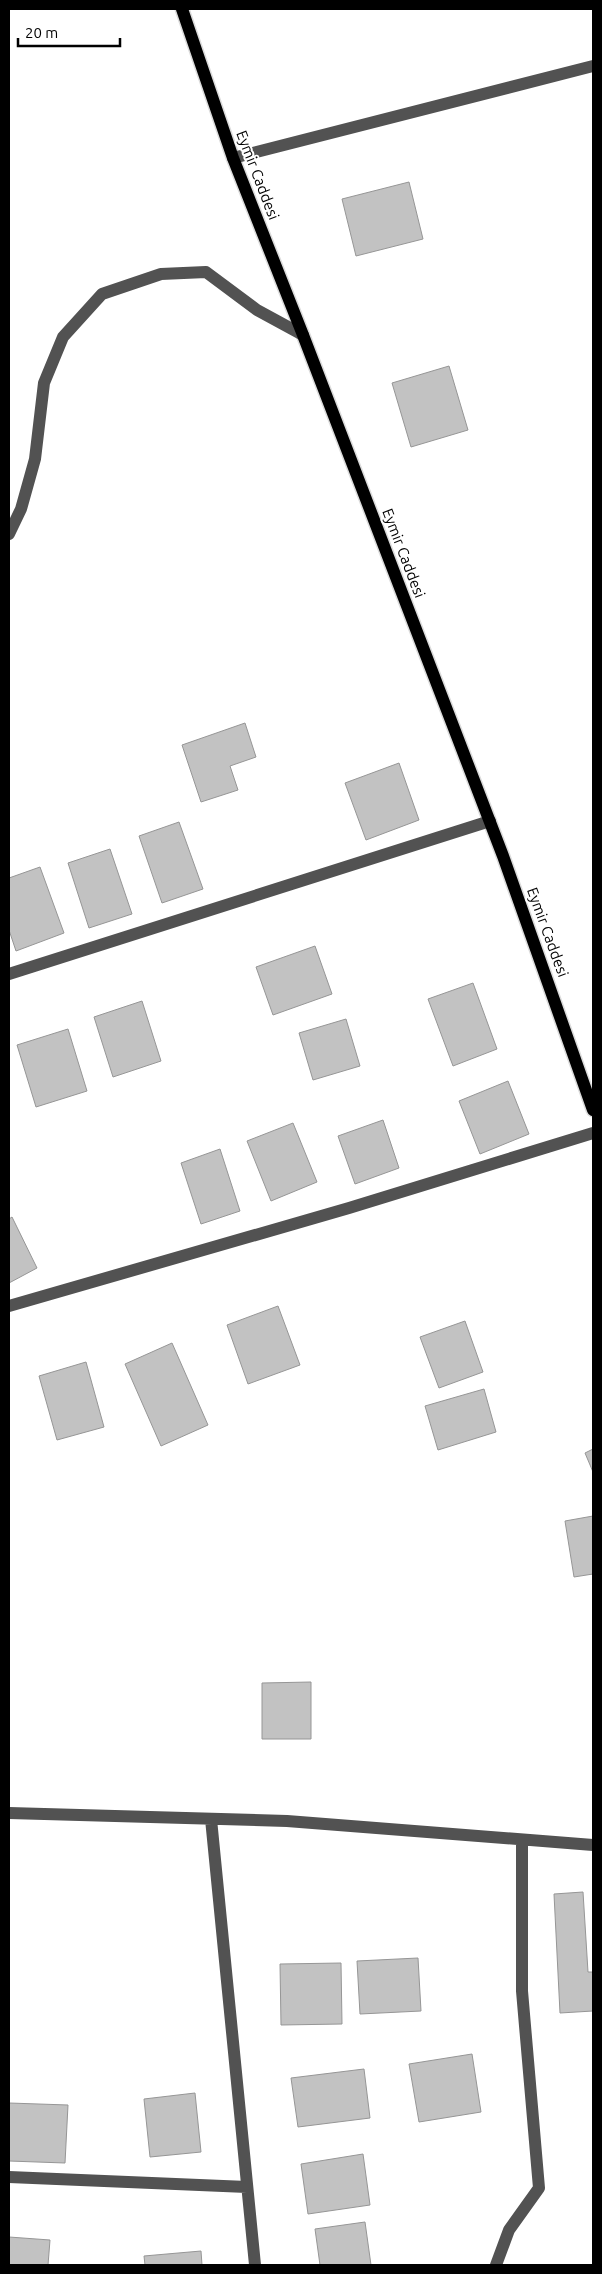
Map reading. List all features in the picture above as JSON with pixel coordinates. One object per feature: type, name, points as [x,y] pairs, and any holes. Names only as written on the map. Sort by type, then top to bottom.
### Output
[{"type":"main road","name":"Eymir Caddesi","points":[[182,9],[233,158],[490,821],[593,1110]]},
{"type":"street","points":[[233,158],[593,66]]},
{"type":"street","points":[[9,534],[21,509],[35,459],[44,383],[63,337],[102,294],[161,274],[206,272],[257,310],[303,335]]},
{"type":"street","points":[[9,974],[490,821]]},
{"type":"street","points":[[9,1306],[349,1208],[593,1133]]},
{"type":"street","points":[[9,1813],[287,1821],[593,1845]]},
{"type":"street","points":[[211,1819],[255,2265]]},
{"type":"street","points":[[496,2265],[509,2230],[540,2188],[522,1991],[522,1840]]},
{"type":"street","points":[[9,2177],[247,2187]]},
{"type":"building","points":[[409,182],[423,239],[356,256],[342,199]]},
{"type":"building","points":[[449,366],[468,430],[411,447],[392,383]]},
{"type":"building","points":[[245,723],[256,757],[230,766],[238,790],[201,802],[182,745]]},
{"type":"building","points":[[399,763],[419,820],[366,840],[345,783]]},
{"type":"building","points":[[179,822],[203,889],[162,903],[139,836]]},
{"type":"building","points":[[110,849],[132,914],[89,928],[68,863]]},
{"type":"building","points":[[40,867],[64,933],[16,951],[9,930],[9,878]]},
{"type":"building","points":[[315,946],[332,994],[273,1015],[256,967]]},
{"type":"building","points":[[473,983],[497,1049],[453,1066],[428,999]]},
{"type":"building","points":[[142,1001],[161,1061],[113,1077],[94,1017]]},
{"type":"building","points":[[346,1019],[360,1066],[313,1080],[299,1033]]},
{"type":"building","points":[[68,1029],[87,1091],[36,1107],[17,1045]]},
{"type":"building","points":[[508,1081],[529,1134],[480,1154],[459,1101]]},
{"type":"building","points":[[383,1120],[399,1168],[355,1184],[338,1136]]},
{"type":"building","points":[[293,1123],[317,1182],[271,1201],[247,1141]]},
{"type":"building","points":[[220,1149],[240,1211],[201,1224],[181,1163]]},
{"type":"building","points":[[12,1217],[37,1268],[9,1283],[9,1219]]},
{"type":"building","points":[[278,1306],[300,1365],[248,1384],[227,1325]]},
{"type":"building","points":[[465,1321],[483,1372],[439,1388],[420,1337]]},
{"type":"building","points":[[172,1343],[208,1425],[161,1446],[125,1364]]},
{"type":"building","points":[[86,1362],[104,1427],[57,1440],[39,1376]]},
{"type":"building","points":[[484,1389],[496,1432],[438,1450],[425,1406]]},
{"type":"building","points":[[593,1449],[593,1472],[585,1453]]},
{"type":"building","points":[[593,1516],[593,1574],[574,1577],[565,1521]]},
{"type":"building","points":[[311,1682],[311,1739],[262,1739],[262,1683]]},
{"type":"building","points":[[583,1892],[588,1972],[593,1972],[593,2011],[560,2013],[554,1894]]},
{"type":"building","points":[[418,1958],[421,2011],[360,2014],[357,1961]]},
{"type":"building","points":[[341,1963],[342,2024],[281,2025],[280,1964]]},
{"type":"building","points":[[472,2054],[481,2112],[419,2122],[409,2064]]},
{"type":"building","points":[[364,2069],[370,2118],[298,2127],[291,2078]]},
{"type":"building","points":[[195,2093],[201,2152],[150,2157],[144,2099]]},
{"type":"building","points":[[9,2103],[68,2105],[65,2163],[9,2161]]},
{"type":"building","points":[[363,2154],[370,2205],[308,2214],[301,2164]]},
{"type":"building","points":[[365,2222],[371,2265],[320,2265],[315,2229]]},
{"type":"building","points":[[9,2237],[50,2240],[48,2265],[9,2265]]},
{"type":"building","points":[[201,2251],[202,2265],[145,2265],[144,2256]]}]
